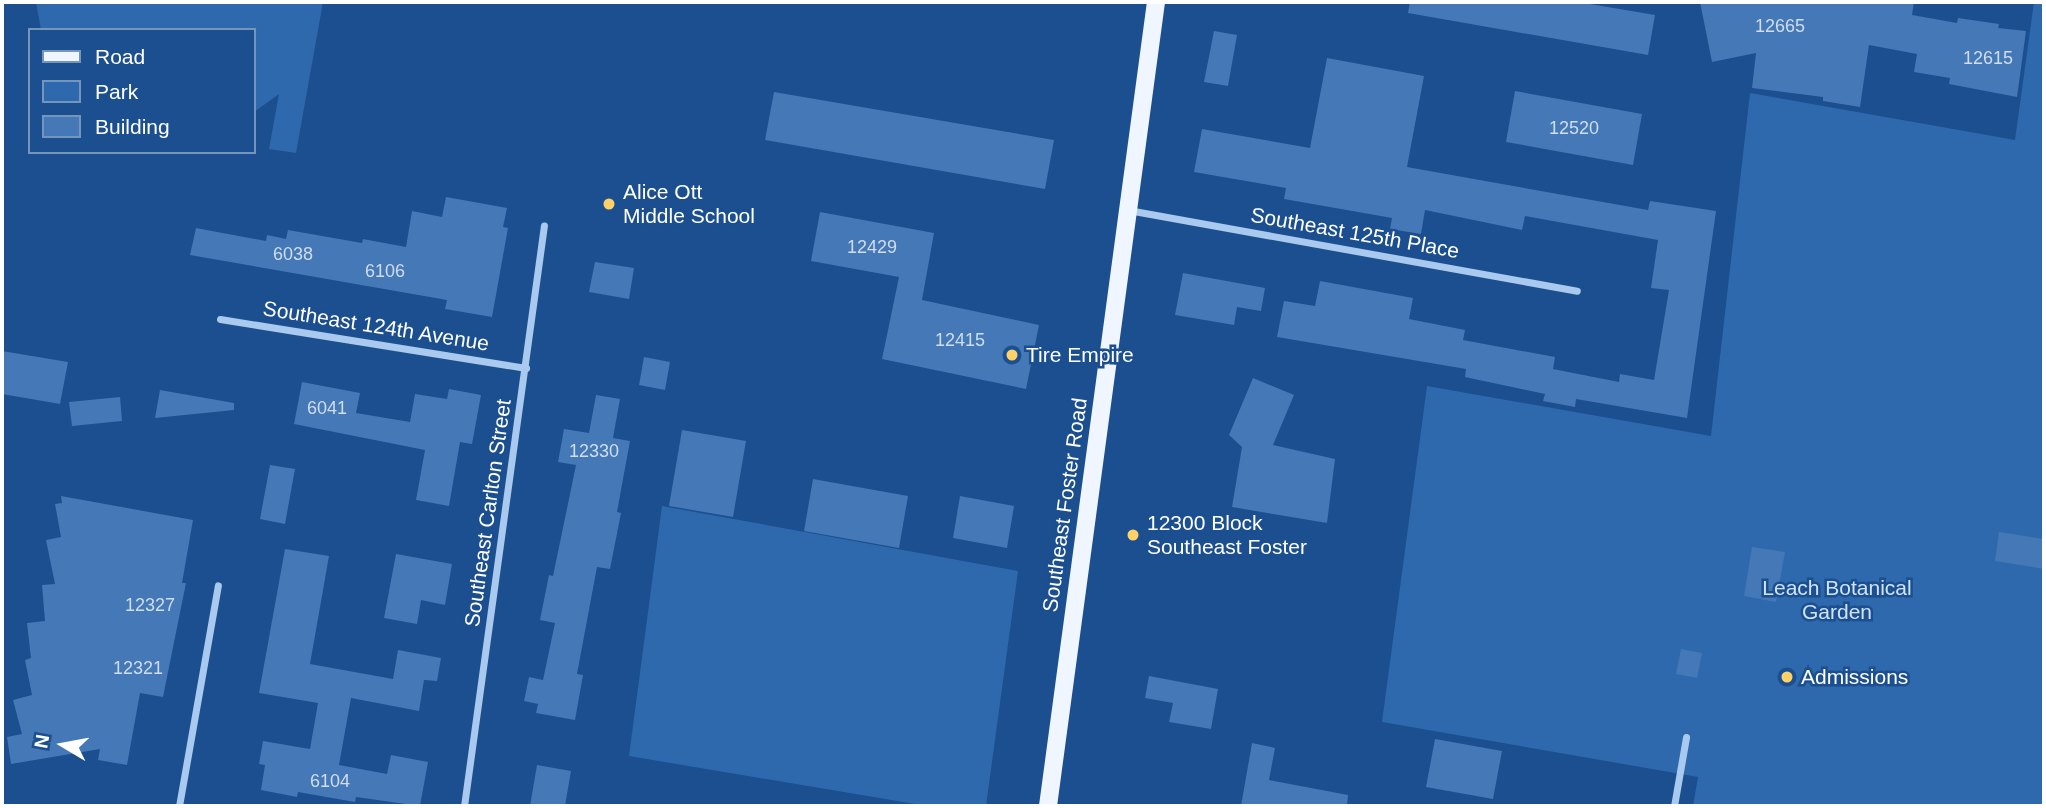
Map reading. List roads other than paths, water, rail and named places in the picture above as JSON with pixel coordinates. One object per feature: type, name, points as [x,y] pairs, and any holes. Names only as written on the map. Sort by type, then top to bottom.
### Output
[{"type":"main road","name":"Southeast Foster Road","points":[[1048,806],[1156,2]]},
{"type":"street","name":"Southeast 125th Place","points":[[1127,210],[1577,291]]},
{"type":"street","name":"Southeast Carlton Street","points":[[464,806],[544,225]]},
{"type":"street","name":"Southeast 124th Avenue","points":[[220,319],[526,368]]},
{"type":"street","points":[[179,806],[218,585]]},
{"type":"street","points":[[1674,806],[1686,737]]},
{"type":"place","name":"Alice Ott Middle School","points":[[609,204]]},
{"type":"place","name":"Tire Empire","points":[[1012,355]]},
{"type":"place","name":"12300 Block Southeast Foster","points":[[1133,535]]},
{"type":"place","name":"Admissions","points":[[1787,677]]},
{"type":"park label","name":"Leach Botanical Garden","points":[[1837,600]]}]
